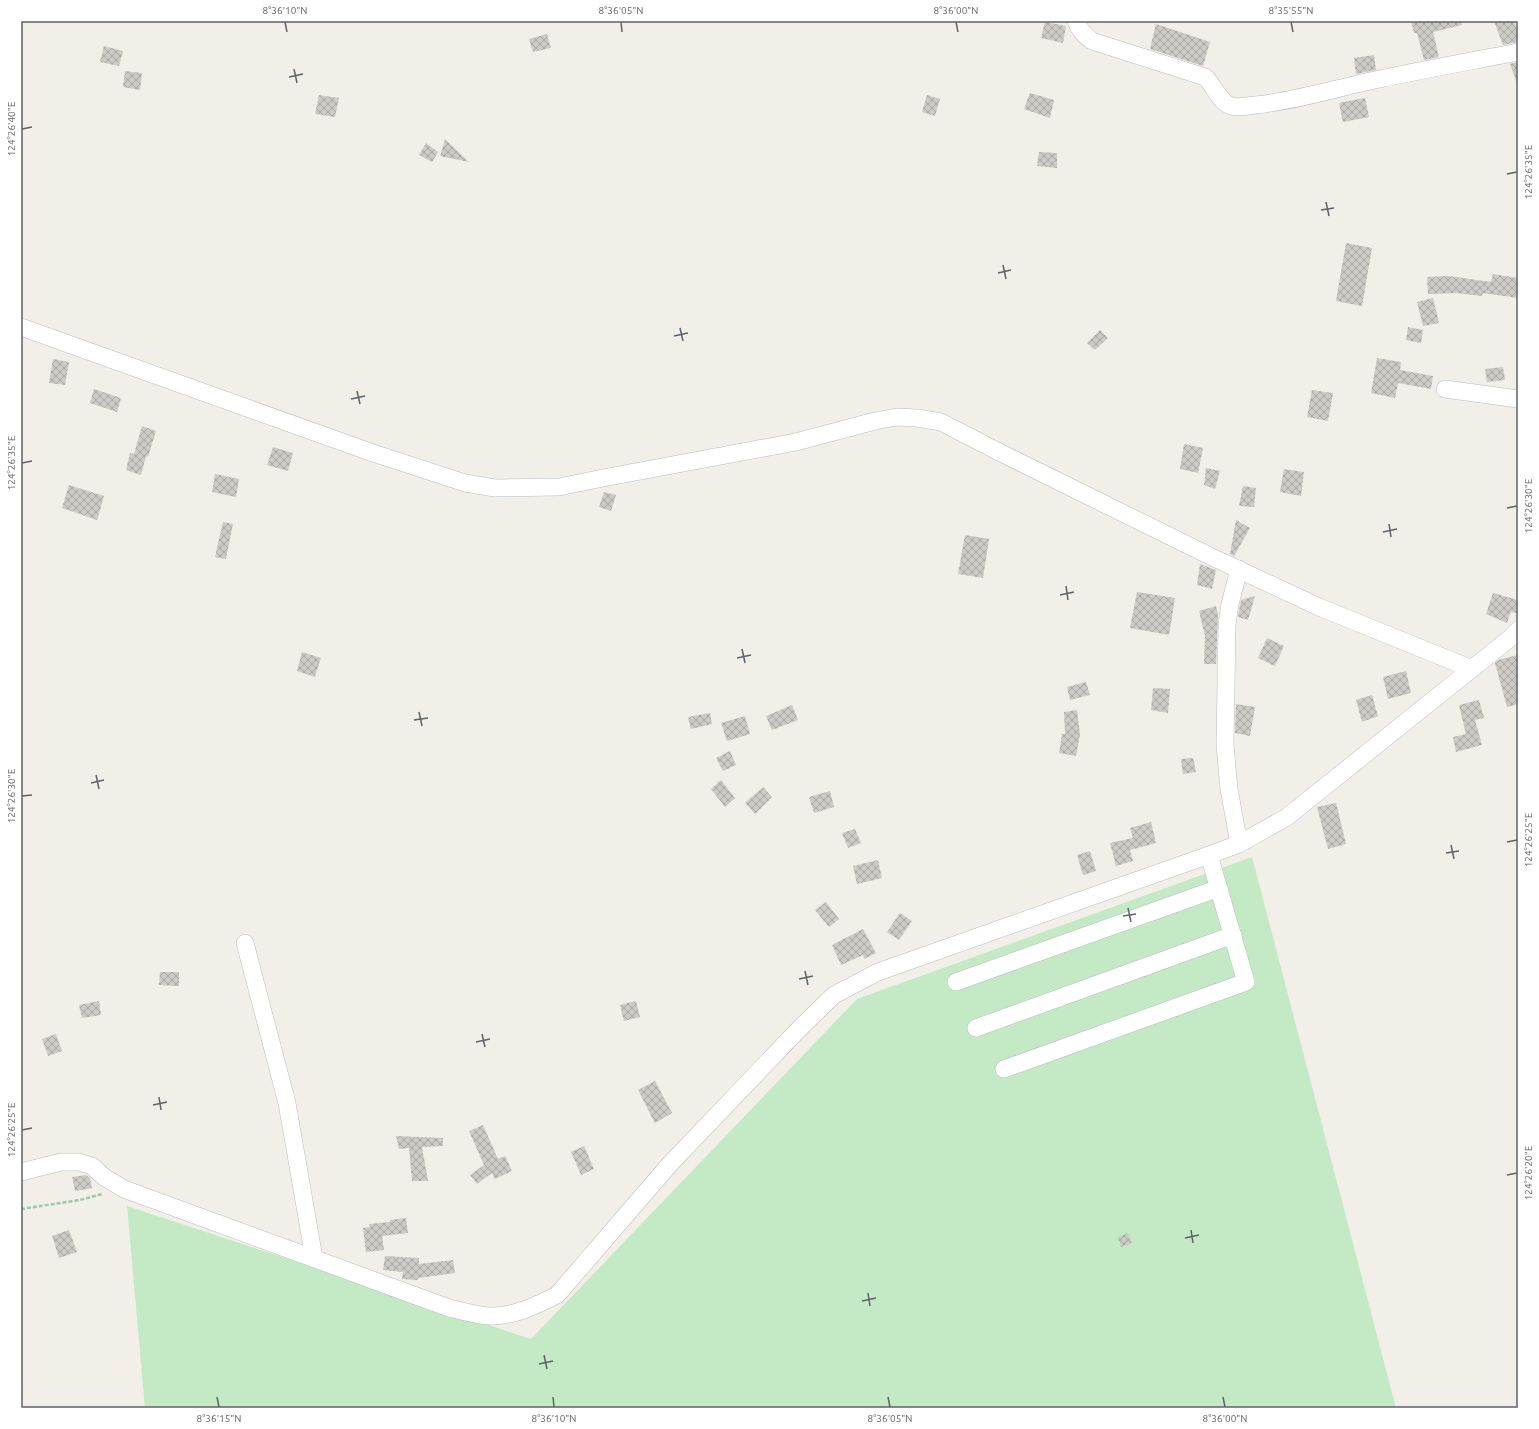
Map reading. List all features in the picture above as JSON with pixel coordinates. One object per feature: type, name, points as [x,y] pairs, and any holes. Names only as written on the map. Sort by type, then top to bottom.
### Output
[{"type":"street","points":[[1076,21],[1078,28],[1092,41],[1205,77],[1224,102],[1231,106],[1264,104],[1294,99],[1380,79],[1518,52]]},
{"type":"street","points":[[21,327],[373,453],[465,482],[494,488],[559,487],[796,442],[856,425],[882,420],[917,418],[941,422],[999,452],[1319,607],[1472,669]]},
{"type":"street","points":[[1445,389],[1518,399]]},
{"type":"street","points":[[1239,569],[1230,604],[1227,624],[1225,745],[1229,789],[1239,844]]},
{"type":"street","points":[[21,1172],[61,1162],[79,1162],[92,1166],[104,1177],[124,1189],[449,1308],[478,1315],[493,1316],[534,1307],[557,1295],[670,1164],[800,1028],[834,995],[878,972],[1239,844],[1287,817],[1472,669],[1515,638]]},
{"type":"street","points":[[1004,1069],[1246,982],[1209,855]]},
{"type":"street","points":[[956,982],[1219,888]]},
{"type":"street","points":[[976,1028],[1232,934]]},
{"type":"street","points":[[245,943],[287,1103],[314,1258]]},
{"type":"path","points":[[21,1209],[80,1200],[124,1189]]},
{"type":"green space","points":[[1252,857],[1396,1408],[145,1408],[127,1206],[531,1339],[857,999]]},
{"type":"building","points":[[1411,21],[1461,21],[1462,25],[1433,32],[1439,57],[1424,60],[1417,33],[1414,33]]},
{"type":"building","points":[[1494,21],[1514,21],[1518,33],[1518,42],[1503,45]]},
{"type":"building","points":[[1045,22],[1066,26],[1063,43],[1041,38]]},
{"type":"building","points":[[1156,24],[1210,42],[1203,66],[1150,49]]},
{"type":"building","points":[[547,34],[551,48],[533,52],[529,39]]},
{"type":"building","points":[[104,46],[123,51],[119,66],[100,62]]},
{"type":"building","points":[[1374,55],[1376,70],[1356,74],[1354,58]]},
{"type":"building","points":[[1518,62],[1518,83],[1517,83],[1510,64]]},
{"type":"building","points":[[125,71],[142,73],[140,90],[123,87]]},
{"type":"building","points":[[1030,93],[1054,100],[1050,118],[1024,109]]},
{"type":"building","points":[[319,95],[339,98],[335,117],[315,114]]},
{"type":"building","points":[[927,95],[940,99],[935,116],[922,112]]},
{"type":"building","points":[[1365,98],[1369,117],[1343,122],[1339,103]]},
{"type":"building","points":[[445,139],[469,162],[440,156]]},
{"type":"building","points":[[426,143],[438,152],[432,162],[419,155]]},
{"type":"building","points":[[1039,152],[1057,153],[1057,168],[1037,166]]},
{"type":"building","points":[[1346,243],[1372,248],[1362,306],[1336,301]]},
{"type":"building","points":[[1493,274],[1518,278],[1518,298],[1483,293],[1482,296],[1455,293],[1428,294],[1427,277],[1449,276],[1491,282]]},
{"type":"building","points":[[1433,298],[1439,323],[1423,326],[1417,302]]},
{"type":"building","points":[[1408,327],[1423,330],[1421,343],[1406,340]]},
{"type":"building","points":[[1100,330],[1108,338],[1095,350],[1087,343]]},
{"type":"building","points":[[1377,358],[1401,362],[1400,370],[1433,376],[1431,389],[1398,383],[1395,398],[1371,393]]},
{"type":"building","points":[[53,359],[69,362],[65,385],[49,383]]},
{"type":"building","points":[[1503,367],[1505,380],[1487,382],[1485,369]]},
{"type":"building","points":[[94,389],[121,398],[117,412],[90,403]]},
{"type":"building","points":[[1312,390],[1333,393],[1328,421],[1307,417]]},
{"type":"building","points":[[142,426],[156,431],[148,457],[146,456],[141,475],[126,470],[130,453],[134,454]]},
{"type":"building","points":[[1184,444],[1203,448],[1198,473],[1180,469]]},
{"type":"building","points":[[273,447],[293,453],[288,471],[267,465]]},
{"type":"building","points":[[1206,468],[1220,471],[1215,489],[1204,485]]},
{"type":"building","points":[[1284,469],[1304,472],[1301,496],[1280,492]]},
{"type":"building","points":[[215,474],[239,479],[236,497],[212,492]]},
{"type":"building","points":[[69,485],[104,496],[97,520],[62,508]]},
{"type":"building","points":[[1243,486],[1256,488],[1254,507],[1239,506]]},
{"type":"building","points":[[604,492],[616,495],[611,511],[599,507]]},
{"type":"building","points":[[1236,520],[1250,528],[1234,556],[1230,554]]},
{"type":"building","points":[[223,522],[233,524],[226,559],[215,557]]},
{"type":"building","points":[[965,535],[989,539],[983,578],[958,574]]},
{"type":"building","points":[[1200,564],[1216,570],[1212,589],[1197,585]]},
{"type":"building","points":[[1137,592],[1175,598],[1169,635],[1130,628]]},
{"type":"building","points":[[1493,593],[1518,600],[1517,613],[1511,612],[1507,623],[1486,614]]},
{"type":"building","points":[[1255,596],[1248,620],[1238,617],[1241,600]]},
{"type":"building","points":[[1216,606],[1218,615],[1216,664],[1204,664],[1205,636],[1199,611]]},
{"type":"building","points":[[1267,638],[1284,646],[1275,666],[1258,658]]},
{"type":"building","points":[[302,652],[321,658],[315,677],[297,671]]},
{"type":"building","points":[[1518,655],[1518,704],[1507,707],[1495,663],[1498,660]]},
{"type":"building","points":[[1406,671],[1411,693],[1388,699],[1383,677]]},
{"type":"building","points":[[1086,682],[1090,695],[1070,700],[1067,687]]},
{"type":"building","points":[[1153,688],[1170,689],[1168,713],[1151,710]]},
{"type":"building","points":[[1372,695],[1378,716],[1362,722],[1356,700]]},
{"type":"building","points":[[1479,700],[1484,718],[1475,720],[1482,745],[1456,752],[1453,737],[1466,734],[1459,705]]},
{"type":"building","points":[[1236,704],[1255,707],[1250,736],[1235,733]]},
{"type":"building","points":[[792,705],[798,720],[772,730],[766,716]]},
{"type":"building","points":[[1077,710],[1080,734],[1076,756],[1059,753],[1062,734],[1065,734],[1064,712]]},
{"type":"building","points":[[710,713],[712,724],[691,729],[688,717]]},
{"type":"building","points":[[745,716],[750,734],[727,741],[721,723]]},
{"type":"building","points":[[730,751],[736,765],[723,771],[716,758]]},
{"type":"building","points":[[1193,758],[1196,772],[1183,774],[1181,759]]},
{"type":"building","points":[[721,780],[735,798],[725,807],[711,789]]},
{"type":"building","points":[[763,787],[772,797],[755,814],[745,803]]},
{"type":"building","points":[[830,791],[834,807],[814,813],[809,797]]},
{"type":"building","points":[[1336,803],[1346,844],[1328,849],[1317,807]]},
{"type":"building","points":[[1151,822],[1156,843],[1130,850],[1133,861],[1116,866],[1110,843],[1133,838],[1130,828]]},
{"type":"building","points":[[855,829],[861,843],[848,848],[842,833]]},
{"type":"building","points":[[1090,851],[1096,871],[1083,875],[1077,855]]},
{"type":"building","points":[[878,860],[882,878],[857,884],[853,866]]},
{"type":"building","points":[[826,902],[839,919],[829,927],[815,910]]},
{"type":"building","points":[[900,913],[912,921],[899,940],[887,932]]},
{"type":"building","points":[[863,929],[876,953],[864,959],[863,955],[841,965],[832,945]]},
{"type":"building","points":[[160,972],[179,972],[179,986],[159,985]]},
{"type":"building","points":[[99,1001],[101,1015],[82,1018],[79,1005]]},
{"type":"building","points":[[636,1001],[640,1017],[624,1021],[620,1005]]},
{"type":"building","points":[[56,1034],[62,1051],[48,1056],[42,1039]]},
{"type":"building","points":[[655,1081],[672,1113],[655,1123],[638,1090]]},
{"type":"building","points":[[483,1125],[498,1159],[505,1156],[512,1171],[495,1179],[492,1173],[477,1184],[470,1175],[484,1165],[469,1131]]},
{"type":"building","points":[[396,1136],[443,1138],[443,1146],[422,1147],[428,1181],[412,1181],[409,1148],[399,1149]]},
{"type":"building","points":[[584,1146],[594,1169],[581,1175],[571,1152]]},
{"type":"building","points":[[86,1175],[90,1178],[92,1188],[75,1191],[72,1177]]},
{"type":"building","points":[[406,1218],[408,1233],[382,1236],[384,1250],[366,1252],[363,1228],[370,1227],[369,1224],[390,1222],[390,1220]]},
{"type":"building","points":[[69,1230],[77,1252],[59,1258],[52,1236]]},
{"type":"building","points":[[1128,1233],[1132,1243],[1121,1247],[1118,1237]]},
{"type":"building","points":[[385,1256],[419,1258],[419,1264],[453,1260],[455,1273],[418,1278],[418,1280],[402,1279],[403,1272],[383,1270]]}]
